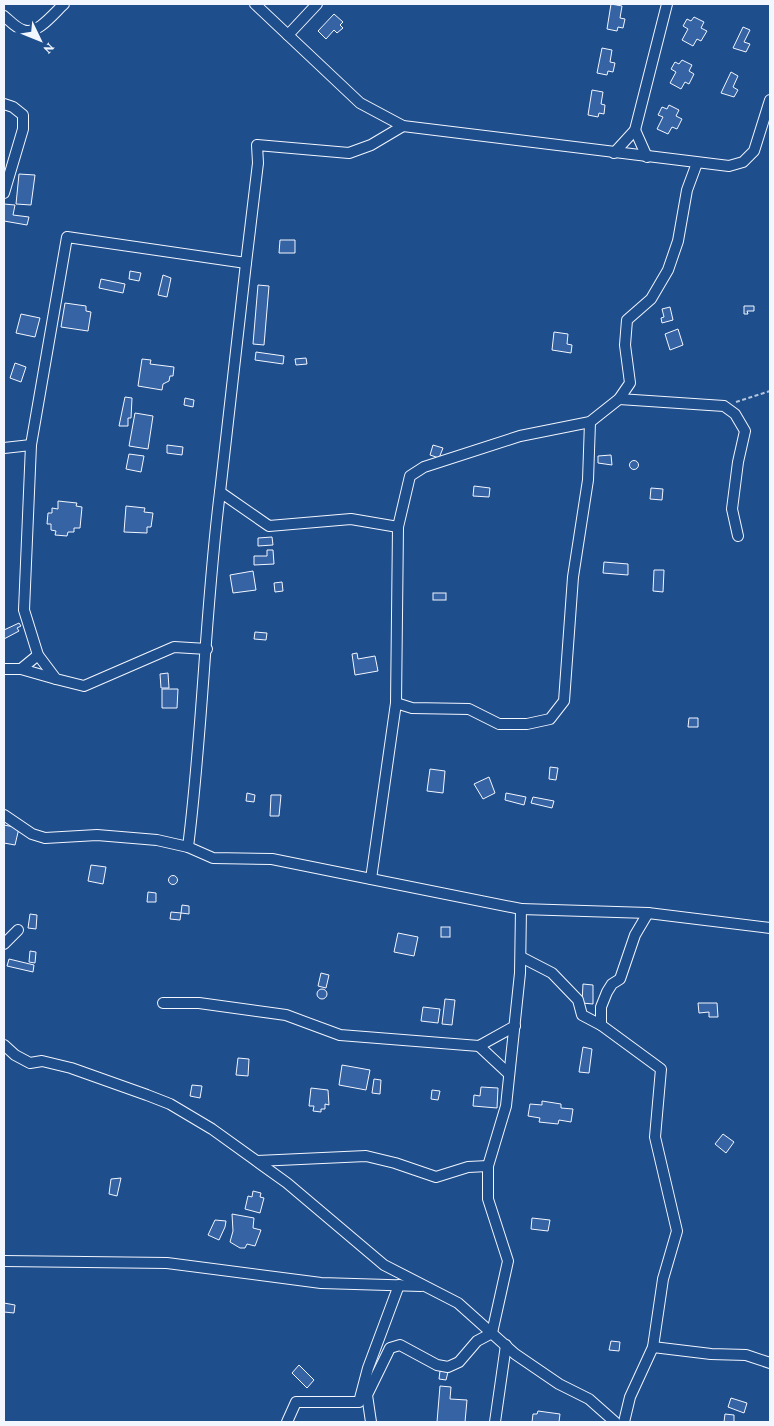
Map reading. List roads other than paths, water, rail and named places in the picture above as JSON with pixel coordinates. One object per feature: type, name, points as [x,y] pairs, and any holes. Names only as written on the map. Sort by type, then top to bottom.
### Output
[{"type":"street","points":[[4,16],[24,31],[31,30],[48,19],[64,4]]},
{"type":"street","points":[[255,4],[360,103],[403,126],[729,166],[750,157],[754,151],[769,104],[770,91]]},
{"type":"street","points":[[288,35],[318,4]]},
{"type":"street","points":[[614,153],[635,130],[667,4]]},
{"type":"street","points":[[4,104],[13,107],[23,115],[22,129],[4,193]]},
{"type":"street","points":[[188,847],[207,649],[210,566],[258,163],[257,145],[349,153],[371,145],[403,126]]},
{"type":"street","points":[[635,130],[647,157]]},
{"type":"street","points":[[371,878],[396,702],[398,527],[410,476],[424,467],[520,436],[590,422],[619,399],[630,383],[625,345],[628,320],[651,299],[668,270],[678,241],[687,190],[697,163]]},
{"type":"street","points":[[56,679],[38,655],[24,610],[31,445],[67,237],[246,263]]},
{"type":"street","points":[[619,399],[724,406],[735,414],[745,431],[738,462],[732,509],[738,536]]},
{"type":"street","points":[[396,702],[412,708],[469,709],[499,724],[527,724],[550,719],[564,701],[574,577],[588,480],[590,422]]},
{"type":"street","points":[[4,448],[31,445]]},
{"type":"street","points":[[220,492],[269,526],[351,519],[398,527]]},
{"type":"street","points":[[4,669],[21,669],[84,686],[174,647],[207,649]]},
{"type":"street","points":[[21,669],[38,655]]},
{"type":"street","points":[[4,815],[32,834],[45,838],[97,835],[157,840],[188,847],[213,858],[272,859],[521,909],[648,913],[770,928]]},
{"type":"street","points":[[371,1422],[367,1395],[390,1348],[400,1345],[437,1365],[448,1367],[459,1362],[477,1341],[492,1333],[508,1261],[488,1199],[488,1166],[506,1106],[521,957],[521,909]]},
{"type":"street","points":[[601,1025],[601,1007],[607,992],[612,984],[620,979],[635,935],[648,913]]},
{"type":"street","points":[[4,944],[18,930]]},
{"type":"street","points":[[521,957],[552,973],[578,1000],[582,1015],[601,1025],[661,1069],[654,1137],[677,1231],[663,1279],[653,1347],[630,1397],[624,1422]]},
{"type":"street","points":[[163,1003],[199,1003],[286,1015],[340,1035],[479,1046],[515,1026]]},
{"type":"street","points":[[4,1045],[15,1055],[30,1063],[42,1061],[72,1068],[170,1104],[229,1140],[384,1265],[458,1303],[506,1345],[541,1372],[589,1399],[615,1422]]},
{"type":"street","points":[[479,1046],[508,1073]]},
{"type":"street","points":[[257,1161],[366,1156],[395,1163],[436,1177],[468,1167],[488,1166]]},
{"type":"street","points":[[4,1261],[167,1263],[321,1283],[425,1286]]},
{"type":"street","points":[[286,1422],[296,1402],[359,1402],[368,1368],[399,1285]]},
{"type":"street","points":[[495,1422],[506,1345]]},
{"type":"street","points":[[653,1347],[711,1354],[746,1355],[770,1363]]}]
